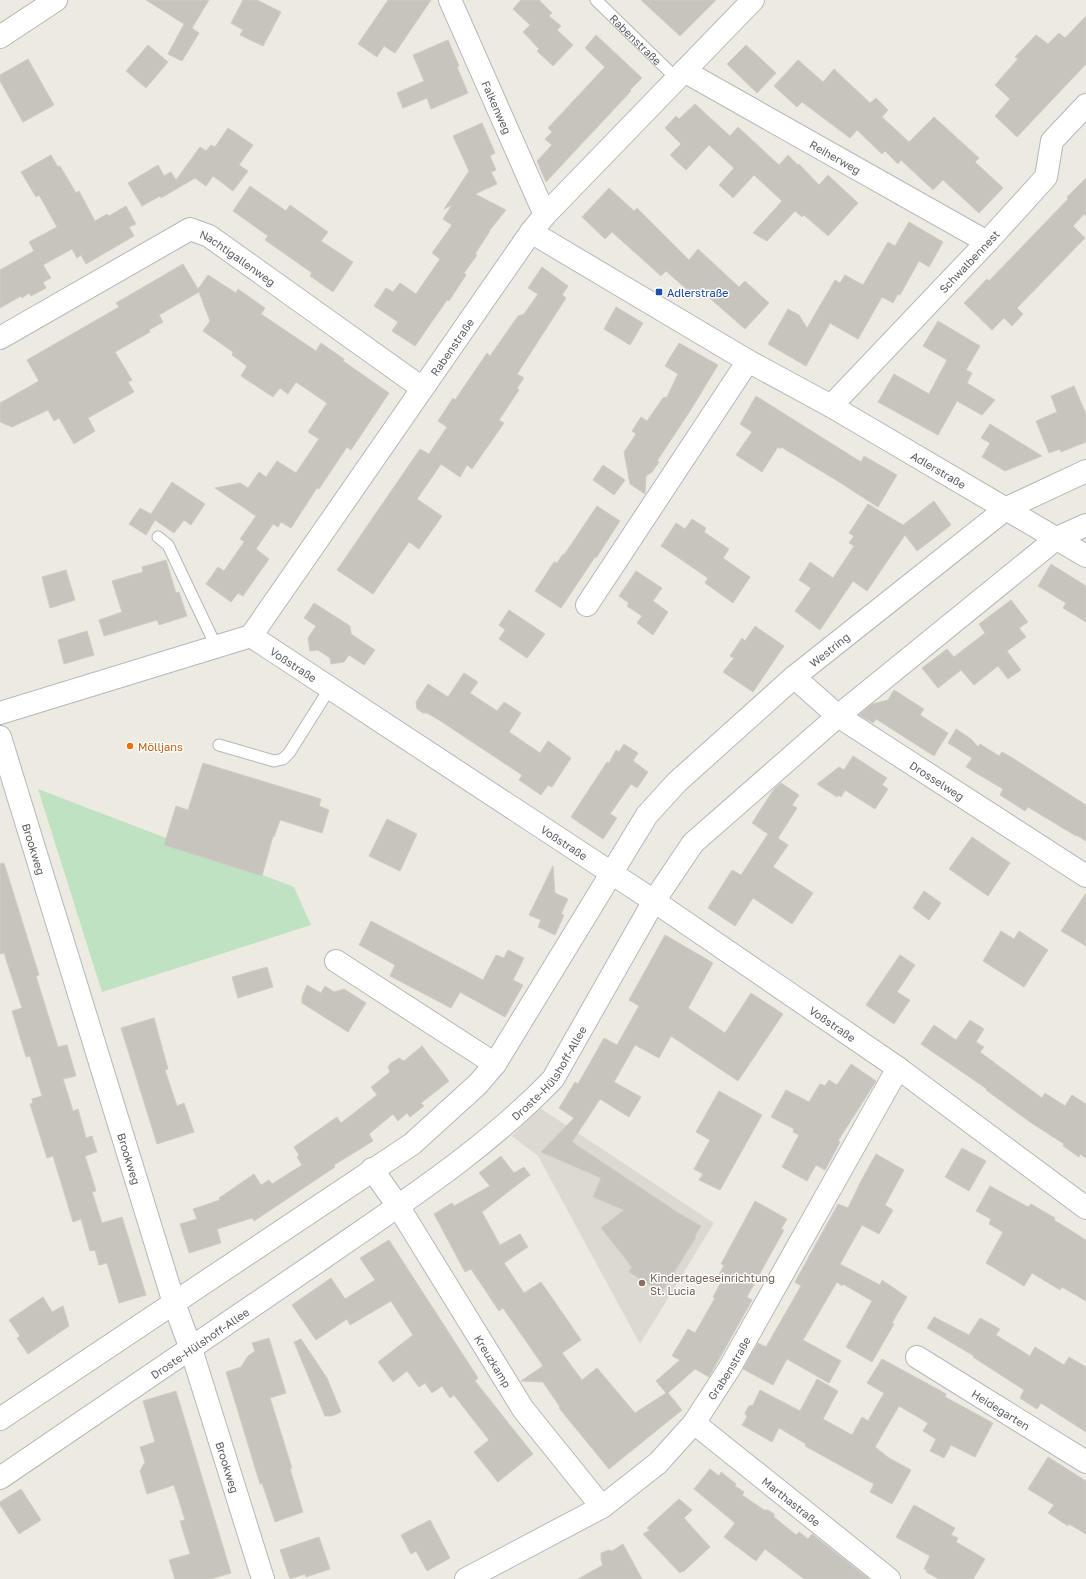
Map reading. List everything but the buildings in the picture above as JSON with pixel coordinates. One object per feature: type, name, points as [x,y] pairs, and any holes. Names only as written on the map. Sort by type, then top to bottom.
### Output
[{"type":"street","points":[[0,37],[56,0]]},
{"type":"street","name":"Falkenweg","points":[[450,0],[545,215]]},
{"type":"street","name":"Rabenstraße","points":[[251,636],[531,232],[545,215],[753,0]]},
{"type":"street","name":"Reiherweg","points":[[681,75],[987,242]]},
{"type":"street","name":"Schwalbennest","points":[[831,406],[987,242],[1046,177],[1052,141],[1086,105]]},
{"type":"street","name":"Nachtigallenweg","points":[[0,338],[190,229],[209,236],[422,388]]},
{"type":"street","name":"Adlerstraße","points":[[531,232],[748,361],[831,406],[1086,556]]},
{"type":"street","points":[[587,606],[748,361]]},
{"type":"street","name":"Westring","points":[[611,873],[647,815],[677,782],[794,677],[1006,508],[1086,471]]},
{"type":"street","points":[[654,901],[694,843],[838,716],[1057,538],[1086,525]]},
{"type":"street","points":[[0,713],[251,636]]},
{"type":"street","name":"Voßstraße","points":[[251,636],[654,901],[898,1068],[1086,1208]]},
{"type":"street","name":"Drosselweg","points":[[794,677],[838,716],[1086,876]]},
{"type":"street","name":"Brookweg","points":[[0,738],[174,1303],[191,1349],[263,1579]]},
{"type":"street","points":[[0,1419],[372,1169],[412,1144],[478,1084],[495,1064],[611,873]]},
{"type":"street","name":"Droste-Hülshoff-Allee","points":[[0,1478],[191,1349],[398,1206],[488,1140],[552,1079],[654,901]]},
{"type":"street","points":[[336,961],[495,1064]]},
{"type":"street","name":"Grabenstraße","points":[[466,1579],[492,1573],[602,1508],[658,1463],[694,1422],[729,1369],[898,1068]]},
{"type":"street","points":[[372,1169],[398,1206]]},
{"type":"street","name":"Kreuzkamp","points":[[398,1206],[523,1409],[602,1508]]},
{"type":"street","name":"Heidegarten","points":[[917,1357],[1086,1462]]},
{"type":"street","name":"Marthastraße","points":[[694,1422],[889,1579]]},
{"type":"lane","name":"Rabenstraße","points":[[596,0],[681,75]]},
{"type":"lane","points":[[158,537],[168,545],[216,646]]},
{"type":"lane","points":[[219,745],[274,761],[283,759],[289,753],[330,688]]},
{"type":"shaded area","name":"Kindertageseinrichtung St. Lucia","points":[[540,1108],[714,1223],[640,1344],[538,1156],[512,1136]]},
{"type":"green space","points":[[38,789],[294,887],[311,925],[102,992]]},
{"type":"place","name":"Adlerstraße","points":[[659,292]]},
{"type":"place","name":"Mölljans","points":[[130,746]]},
{"type":"place","name":"Kindertageseinrichtung St. Lucia","points":[[642,1283]]}]
